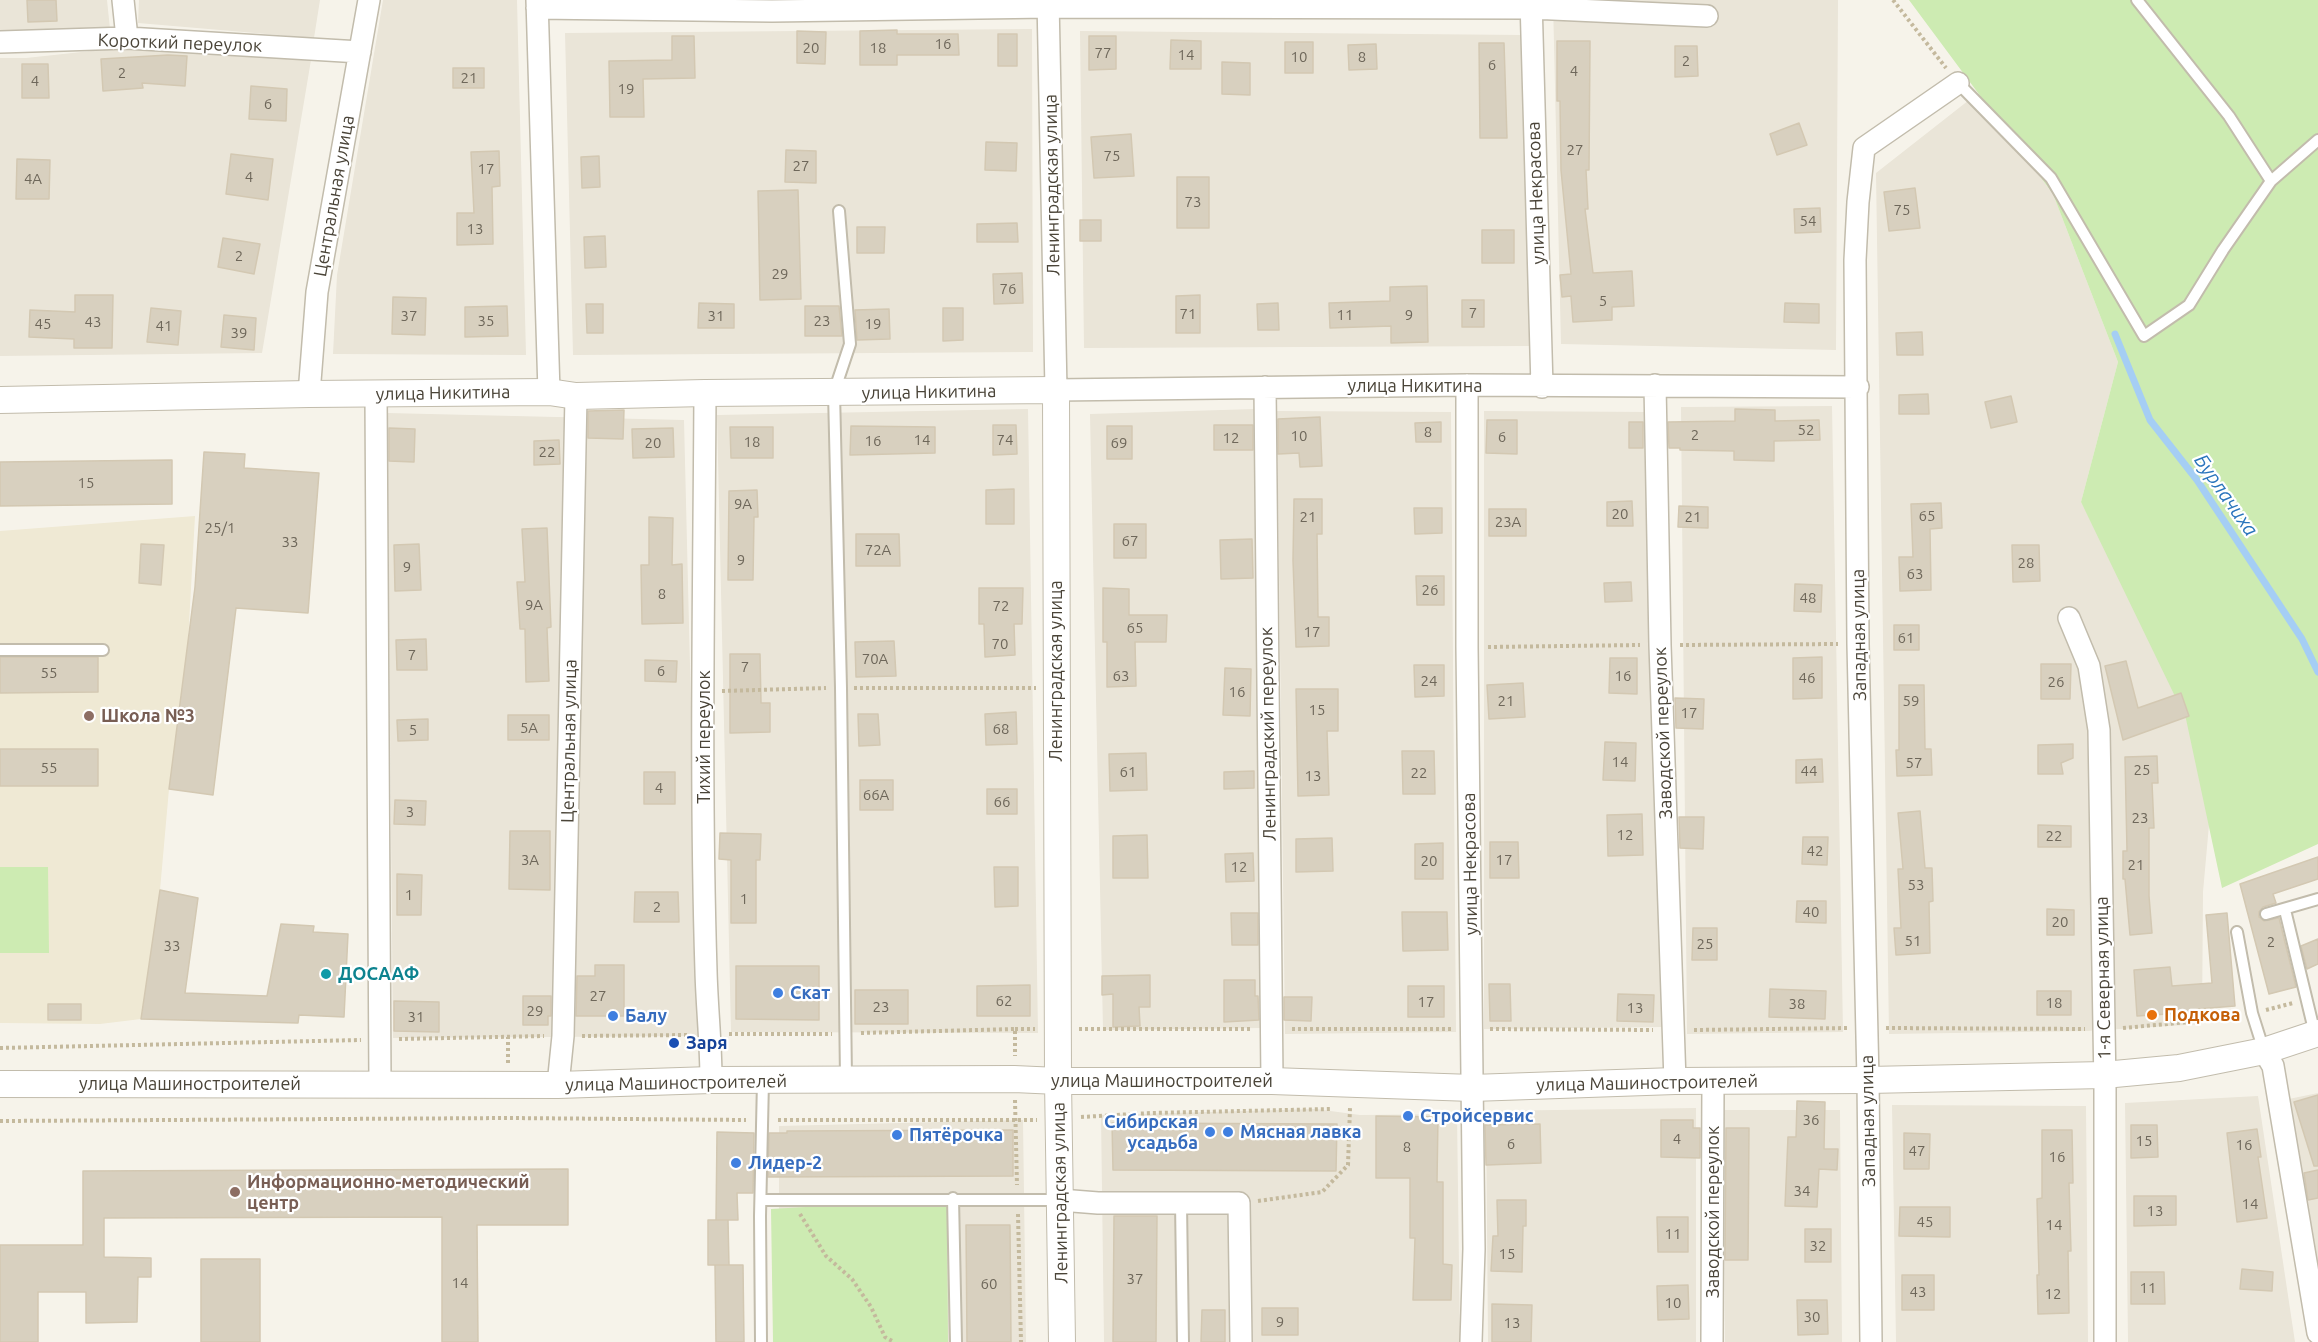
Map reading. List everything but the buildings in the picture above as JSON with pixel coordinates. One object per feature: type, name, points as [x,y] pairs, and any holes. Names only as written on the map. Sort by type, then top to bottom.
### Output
[{"type":"street","points":[[123,0],[127,38]]},
{"type":"street","name":"Центральная улица","points":[[309,394],[317,292],[369,0]]},
{"type":"street","points":[[549,392],[537,4],[1531,4],[1707,16]]},
{"type":"street","name":"Ленинградская улица","points":[[1048,4],[1056,390],[1058,1082],[1062,1342]]},
{"type":"street","name":"улица Некрасова","points":[[1531,4],[1542,387]]},
{"type":"street","name":"Короткий переулок","points":[[0,42],[127,38],[360,51]]},
{"type":"street","name":"Западная улица","points":[[1870,1342],[1868,1080],[1858,644],[1858,387],[1855,260],[1858,202],[1864,148],[1958,83]]},
{"type":"street","name":"улица Некрасова","points":[[1467,385],[1467,647],[1474,1249],[1471,1342]]},
{"type":"street","name":"улица Никитина","points":[[0,400],[309,394],[549,392],[576,396],[1467,385],[1858,387]]},
{"type":"street","name":"Заводской переулок","points":[[1655,385],[1660,645],[1675,1081]]},
{"type":"street","name":"Ленинградский переулок","points":[[1265,387],[1272,1081]]},
{"type":"street","name":"Тихий переулок","points":[[705,393],[706,972],[711,1034],[711,1080]]},
{"type":"street","points":[[376,395],[380,1084]]},
{"type":"street","name":"Центральная улица","points":[[558,1085],[563,1036],[576,396]]},
{"type":"street","name":"1-я Северная улица","points":[[2069,618],[2090,666],[2099,730],[2105,1342]]},
{"type":"street","name":"улица Машиностроителей","points":[[0,1084],[558,1085],[711,1080],[1014,1079],[1058,1082],[1272,1081],[1472,1088],[1675,1081],[2104,1075],[2179,1068],[2264,1051],[2316,1034]]},
{"type":"street","points":[[2264,1051],[2273,1066],[2318,1333]]},
{"type":"street","name":"Заводской переулок","points":[[1712,1342],[1713,1081]]},
{"type":"street","points":[[1060,1200],[1098,1203],[1239,1203],[1241,1342]]},
{"type":"lane","points":[[2137,0],[2229,116],[2271,181]]},
{"type":"lane","points":[[1958,83],[2051,178],[2144,336],[2189,305],[2223,250],[2271,181],[2318,140]]},
{"type":"lane","points":[[839,211],[850,344],[834,393],[841,688],[846,1079]]},
{"type":"lane","points":[[0,650],[103,650]]},
{"type":"lane","points":[[2266,914],[2318,899]]},
{"type":"lane","points":[[2285,910],[2316,1034]]},
{"type":"lane","points":[[2237,932],[2252,1013],[2264,1051]]},
{"type":"lane","points":[[761,1342],[763,1081]]},
{"type":"lane","points":[[761,1200],[953,1198],[1060,1200]]},
{"type":"lane","points":[[953,1198],[956,1342]]},
{"type":"lane","points":[[1181,1203],[1183,1342]]},
{"type":"path","points":[[1893,0],[1958,83]]},
{"type":"path","points":[[704,691],[841,688],[1056,688]]},
{"type":"path","points":[[1239,1203],[1322,1192],[1348,1165],[1350,1108]]},
{"type":"path","points":[[0,1121],[496,1118],[762,1120]]},
{"type":"path","points":[[789,1199],[826,1256],[852,1279],[871,1307],[885,1337],[894,1342]]},
{"type":"shaded area","points":[[0,0],[107,0],[110,29],[0,33]]},
{"type":"shaded area","points":[[139,0],[320,0],[314,38],[138,23]]},
{"type":"shaded area","points":[[383,0],[517,0],[526,355],[333,354],[337,275]]},
{"type":"shaded area","points":[[1499,0],[1838,0],[1836,350],[1561,344],[1553,2]]},
{"type":"shaded area","points":[[1032,29],[1033,352],[573,355],[565,33]]},
{"type":"shaded area","points":[[1080,31],[1524,35],[1531,346],[1084,348]]},
{"type":"shaded area","points":[[119,48],[311,60],[262,353],[0,356],[0,58],[26,58]]},
{"type":"shaded area","points":[[1978,93],[2053,194],[2118,362],[2081,502],[2215,758],[2203,892],[2202,1024],[2087,1031],[1889,1034],[1876,173]]},
{"type":"shaded area","points":[[1832,406],[1843,1032],[1687,1034],[1681,407]]},
{"type":"shaded area","points":[[1028,409],[1038,1033],[731,1032],[717,415]]},
{"type":"shaded area","points":[[1255,409],[1262,1028],[1103,1030],[1090,414]]},
{"type":"shaded area","points":[[1277,411],[1451,412],[1456,1032],[1285,1034]]},
{"type":"shaded area","points":[[1484,411],[1654,412],[1663,1027],[1484,1029]]},
{"type":"shaded area","points":[[387,413],[684,420],[699,1036],[393,1038]]},
{"type":"shaded area","name":"Школа №3","points":[[195,516],[188,642],[169,789],[160,890],[141,1019],[100,1024],[0,1023],[0,531]]},
{"type":"shaded area","points":[[2318,1093],[2318,1299],[2284,1100]]},
{"type":"shaded area","points":[[2258,1096],[2295,1342],[2128,1342],[2125,1103]]},
{"type":"shaded area","points":[[1892,1105],[2086,1106],[2088,1342],[1896,1342]]},
{"type":"shaded area","points":[[1696,1108],[1696,1342],[1488,1342],[1486,1111]]},
{"type":"shaded area","points":[[1316,1109],[1360,1115],[1457,1114],[1460,1342],[1104,1342],[1101,1115]]},
{"type":"shaded area","points":[[1723,1110],[1840,1110],[1842,1342],[1725,1342]]},
{"type":"shaded area","points":[[1023,1120],[1026,1342],[779,1342],[779,1126]]},
{"type":"green space","points":[[1909,0],[2318,0],[2318,844],[2222,888],[2186,719],[2081,502],[2118,362],[2053,194]]},
{"type":"green space","points":[[0,867],[48,867],[49,953],[0,953]]},
{"type":"green space","points":[[823,1206],[947,1207],[948,1342],[773,1342],[771,1209]]},
{"type":"waterway","name":"Бурлачиха","points":[[2115,334],[2150,420],[2197,480],[2302,639],[2318,672]]},
{"type":"place","name":"Школа №3","points":[[89,716]]},
{"type":"place","name":"ДОСААФ","points":[[326,974]]},
{"type":"place","name":"Скат","points":[[778,993]]},
{"type":"place","name":"Подкова","points":[[2152,1015]]},
{"type":"place","name":"Балу","points":[[613,1016]]},
{"type":"place","name":"Заря","points":[[674,1043]]},
{"type":"place","name":"Стройсервис","points":[[1408,1116]]},
{"type":"place","name":"Сибирская усадьба","points":[[1210,1132]]},
{"type":"place","name":"Мясная лавка","points":[[1228,1132]]},
{"type":"place","name":"Пятёрочка","points":[[897,1135]]},
{"type":"place","name":"Лидер-2","points":[[736,1163]]},
{"type":"place","name":"Информационно-методический центр","points":[[235,1192]]}]
